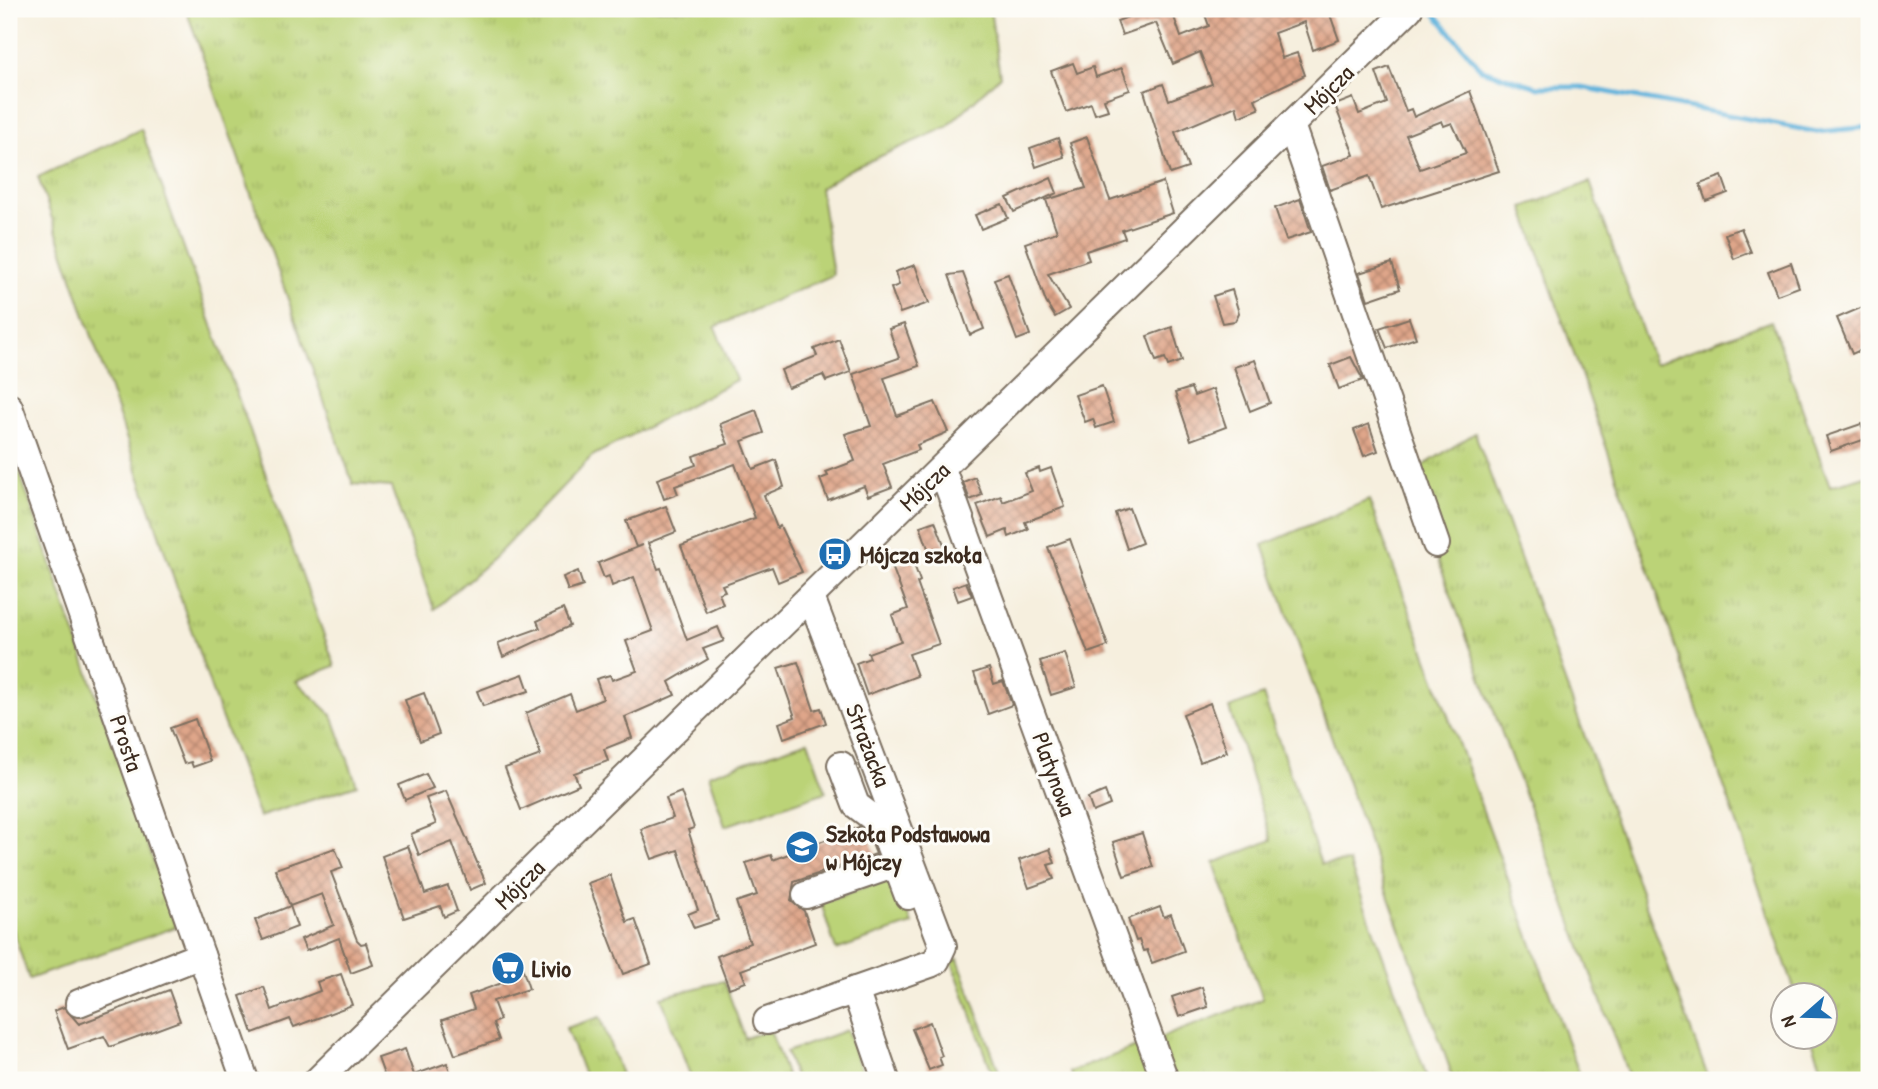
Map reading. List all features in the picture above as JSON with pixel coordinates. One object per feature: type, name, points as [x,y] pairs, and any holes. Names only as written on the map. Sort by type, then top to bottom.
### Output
[{"type":"street","name":"Mójcza","points":[[318,1080],[1409,9]]},
{"type":"street","points":[[1291,125],[1436,544]]},
{"type":"street","name":"Prosta","points":[[9,407],[245,1080]]},
{"type":"street","name":"Platynowa","points":[[942,469],[1165,1080]]},
{"type":"street","name":"Strażacka","points":[[767,1021],[936,961],[943,946],[811,597]]},
{"type":"street","points":[[841,765],[856,805],[881,824],[918,927]]},
{"type":"street","points":[[806,895],[896,864]]},
{"type":"street","points":[[79,1003],[201,956]]},
{"type":"street","points":[[855,990],[886,1080]]},
{"type":"green space","points":[[186,9],[990,9],[1000,76],[947,127],[849,170],[820,188],[833,275],[715,327],[736,380],[592,456],[496,556],[434,609],[391,487],[353,484]]},
{"type":"green space","points":[[141,129],[335,666],[296,681],[332,715],[357,785],[259,817],[216,703],[38,177]]},
{"type":"green space","points":[[1590,182],[1654,364],[1771,321],[1830,486],[1869,475],[1869,1080],[1826,1080],[1816,1050],[1840,1050],[1840,981],[1791,981],[1523,207]]},
{"type":"green space","points":[[1475,433],[1709,1080],[1630,1080],[1407,476]]},
{"type":"green space","points":[[9,442],[176,927],[29,979],[9,918]]},
{"type":"green space","points":[[1369,500],[1581,1080],[1454,1080],[1263,545]]},
{"type":"green space","points":[[1263,695],[1321,864],[1349,862],[1428,1080],[1073,1080],[1070,1072],[1263,999],[1214,863],[1272,840],[1229,708]]},
{"type":"green space","points":[[808,741],[826,792],[725,826],[708,775]]},
{"type":"green space","points":[[895,877],[912,924],[836,950],[821,903]]},
{"type":"green space","points":[[958,959],[1002,1080],[995,1080],[952,962]]},
{"type":"green space","points":[[724,981],[745,1038],[770,1030],[788,1080],[692,1080],[661,997]]},
{"type":"green space","points":[[600,1017],[623,1080],[586,1080],[566,1028]]},
{"type":"green space","points":[[847,1030],[865,1080],[796,1080],[786,1052]]},
{"type":"building","points":[[1150,9],[1191,9],[1174,17],[1181,37],[1209,26],[1203,9],[1299,9],[1301,14],[1328,9],[1339,40],[1313,50],[1304,22],[1274,33],[1282,58],[1297,53],[1305,75],[1255,99],[1259,109],[1239,117],[1236,106],[1175,132],[1188,168],[1170,174],[1144,91],[1163,84],[1169,100],[1212,84],[1200,52],[1173,64],[1156,23],[1122,35],[1117,21]]},
{"type":"building","points":[[1073,63],[1077,73],[1093,67],[1096,77],[1122,68],[1130,90],[1104,99],[1108,110],[1095,114],[1091,103],[1066,112],[1051,71]]},
{"type":"building","points":[[1389,67],[1406,111],[1411,109],[1414,117],[1470,91],[1499,171],[1381,209],[1369,176],[1330,190],[1322,166],[1354,155],[1335,105],[1353,98],[1359,114],[1387,103],[1376,72]],"holes":[[[1442,121],[1444,126],[1452,123],[1466,153],[1420,169],[1406,135]]]},
{"type":"building","points":[[1087,137],[1110,200],[1163,182],[1173,213],[1122,230],[1125,238],[1086,251],[1089,260],[1048,274],[1069,309],[1055,317],[1046,302],[1025,243],[1057,232],[1046,200],[1086,188],[1070,143]]},
{"type":"building","points":[[1058,138],[1064,157],[1036,167],[1030,148]]},
{"type":"building","points":[[1722,176],[1728,193],[1706,201],[1700,184]]},
{"type":"building","points":[[1051,178],[1057,193],[1014,212],[1007,198]]},
{"type":"building","points":[[1300,199],[1311,232],[1286,240],[1275,208]]},
{"type":"building","points":[[1002,204],[1008,218],[981,229],[975,215]]},
{"type":"building","points":[[1741,228],[1751,252],[1734,259],[1725,234]]},
{"type":"building","points":[[1392,263],[1400,289],[1368,300],[1359,273]]},
{"type":"building","points":[[1791,263],[1799,287],[1777,295],[1768,272]]},
{"type":"building","points":[[915,265],[929,303],[900,313],[891,288],[899,285],[895,272]]},
{"type":"building","points":[[963,273],[984,329],[970,335],[949,275]]},
{"type":"building","points":[[1008,274],[1030,335],[1017,340],[994,279]]},
{"type":"building","points":[[1232,290],[1239,313],[1235,321],[1222,323],[1213,296]]},
{"type":"building","points":[[1865,306],[1869,318],[1869,346],[1852,354],[1837,318]]},
{"type":"building","points":[[1409,318],[1416,338],[1387,348],[1379,328]]},
{"type":"building","points":[[904,324],[919,366],[884,378],[897,416],[935,402],[948,432],[917,445],[919,450],[883,464],[892,487],[868,496],[864,486],[828,500],[820,479],[828,476],[826,472],[855,461],[845,434],[871,426],[853,374],[899,358],[889,329]]},
{"type":"building","points":[[1172,327],[1182,361],[1168,366],[1165,358],[1156,361],[1147,336]]},
{"type":"building","points":[[839,339],[851,372],[826,381],[823,375],[788,388],[781,370],[817,356],[814,349]]},
{"type":"building","points":[[1351,357],[1363,380],[1339,389],[1330,365]]},
{"type":"building","points":[[1255,360],[1270,403],[1250,411],[1234,367]]},
{"type":"building","points":[[1102,386],[1114,422],[1096,428],[1093,419],[1085,422],[1075,395]]},
{"type":"building","points":[[1191,388],[1194,396],[1213,389],[1226,427],[1191,440],[1175,393]]},
{"type":"building","points":[[756,410],[764,433],[742,441],[753,469],[776,460],[784,487],[764,495],[777,528],[780,526],[802,572],[778,582],[772,567],[722,585],[725,591],[719,593],[723,604],[706,612],[681,546],[755,518],[735,464],[675,486],[678,494],[664,499],[657,479],[696,465],[693,456],[728,444],[720,424]]},
{"type":"building","points":[[1369,424],[1378,451],[1364,456],[1354,430]]},
{"type":"building","points":[[1861,424],[1866,439],[1831,451],[1826,436]]},
{"type":"building","points":[[1039,468],[1040,472],[1051,468],[1065,507],[1025,522],[1028,529],[1009,537],[1007,530],[990,537],[977,505],[1001,496],[1003,502],[1032,491],[1025,473]]},
{"type":"building","points":[[975,477],[982,495],[970,500],[963,482]]},
{"type":"building","points":[[666,506],[676,532],[648,543],[658,569],[661,568],[687,640],[718,627],[724,641],[703,649],[708,659],[669,682],[675,695],[625,717],[632,738],[604,749],[608,761],[574,773],[579,785],[521,810],[505,768],[541,755],[526,713],[570,694],[576,710],[603,699],[596,679],[610,675],[612,680],[637,671],[626,641],[653,631],[634,577],[612,586],[609,576],[604,578],[598,563],[643,545],[636,547],[626,521]]},
{"type":"building","points":[[1129,508],[1142,543],[1127,549],[1115,513]]},
{"type":"building","points":[[935,521],[948,555],[933,562],[920,526]]},
{"type":"building","points":[[1070,539],[1108,646],[1088,653],[1048,547]]},
{"type":"building","points":[[912,559],[920,581],[917,583],[939,644],[909,654],[917,676],[867,695],[856,663],[870,658],[868,653],[901,641],[892,615],[908,609],[892,566]]},
{"type":"building","points":[[578,571],[583,586],[568,591],[563,577]]},
{"type":"building","points":[[966,582],[972,596],[958,601],[953,587]]},
{"type":"building","points":[[563,609],[570,626],[503,657],[498,643],[540,628],[537,621]]},
{"type":"building","points":[[1065,653],[1076,687],[1051,695],[1040,661]]},
{"type":"building","points":[[798,662],[814,710],[821,708],[826,723],[784,738],[779,723],[795,717],[778,668]]},
{"type":"building","points":[[989,668],[994,684],[1003,681],[1012,705],[988,714],[974,673]]},
{"type":"building","points":[[523,674],[529,691],[483,706],[477,691]]},
{"type":"building","points":[[424,693],[439,734],[420,741],[405,700]]},
{"type":"building","points":[[1210,703],[1227,752],[1200,762],[1183,714]]},
{"type":"building","points":[[195,719],[210,761],[193,767],[191,762],[184,764],[170,728]]},
{"type":"building","points":[[426,774],[433,788],[405,800],[399,785]]},
{"type":"building","points":[[446,791],[486,883],[470,890],[452,842],[419,855],[411,834],[436,824],[426,798]]},
{"type":"building","points":[[1105,791],[1110,805],[1093,812],[1088,798]]},
{"type":"building","points":[[681,792],[694,828],[688,830],[718,920],[694,928],[688,914],[698,910],[678,850],[652,859],[641,829],[673,818],[666,798]]},
{"type":"building","points":[[859,827],[868,834],[876,854],[794,882],[791,901],[804,911],[815,943],[741,970],[746,982],[729,988],[717,956],[750,943],[736,902],[757,895],[746,863],[771,855],[773,860]]},
{"type":"building","points":[[1142,833],[1153,867],[1124,876],[1113,842]]},
{"type":"building","points":[[408,846],[425,894],[448,886],[457,911],[444,917],[440,906],[404,918],[382,856]]},
{"type":"building","points":[[335,848],[343,868],[331,872],[357,940],[361,944],[366,943],[373,965],[351,973],[339,938],[306,951],[301,939],[334,925],[322,894],[290,906],[275,869]]},
{"type":"building","points":[[1050,849],[1055,863],[1048,865],[1054,879],[1029,888],[1019,860]]},
{"type":"building","points":[[610,875],[627,922],[635,919],[651,964],[623,974],[588,883]]},
{"type":"building","points":[[290,906],[297,927],[263,940],[255,920]]},
{"type":"building","points":[[1160,907],[1164,917],[1171,914],[1184,951],[1152,963],[1147,950],[1143,951],[1139,940],[1136,941],[1128,919]]},
{"type":"building","points":[[519,958],[529,989],[493,1001],[500,1020],[493,1023],[499,1040],[455,1055],[442,1020],[474,1009],[469,995],[502,983],[496,966]]},
{"type":"building","points":[[341,974],[352,1005],[294,1027],[290,1019],[253,1033],[240,996],[264,987],[272,1010],[320,991],[317,982]]},
{"type":"building","points":[[1202,987],[1208,1007],[1179,1017],[1172,997]]},
{"type":"building","points":[[169,990],[180,1021],[110,1047],[104,1036],[68,1049],[54,1011],[64,1007],[79,1024]]},
{"type":"building","points":[[930,1022],[942,1056],[939,1057],[942,1065],[929,1070],[912,1029]]},
{"type":"building","points":[[405,1049],[414,1075],[447,1063],[453,1080],[386,1080],[378,1058]]},
{"type":"waterway","points":[[1431,9],[1482,70],[1538,87],[1581,87],[1817,132],[1869,127]]},
{"type":"place","name":"Mójcza szkoła","points":[[835,554]]},
{"type":"place","name":"Szkoła Podstawowa w Mójczy","points":[[802,847]]},
{"type":"place","name":"Livio","points":[[508,968]]}]
